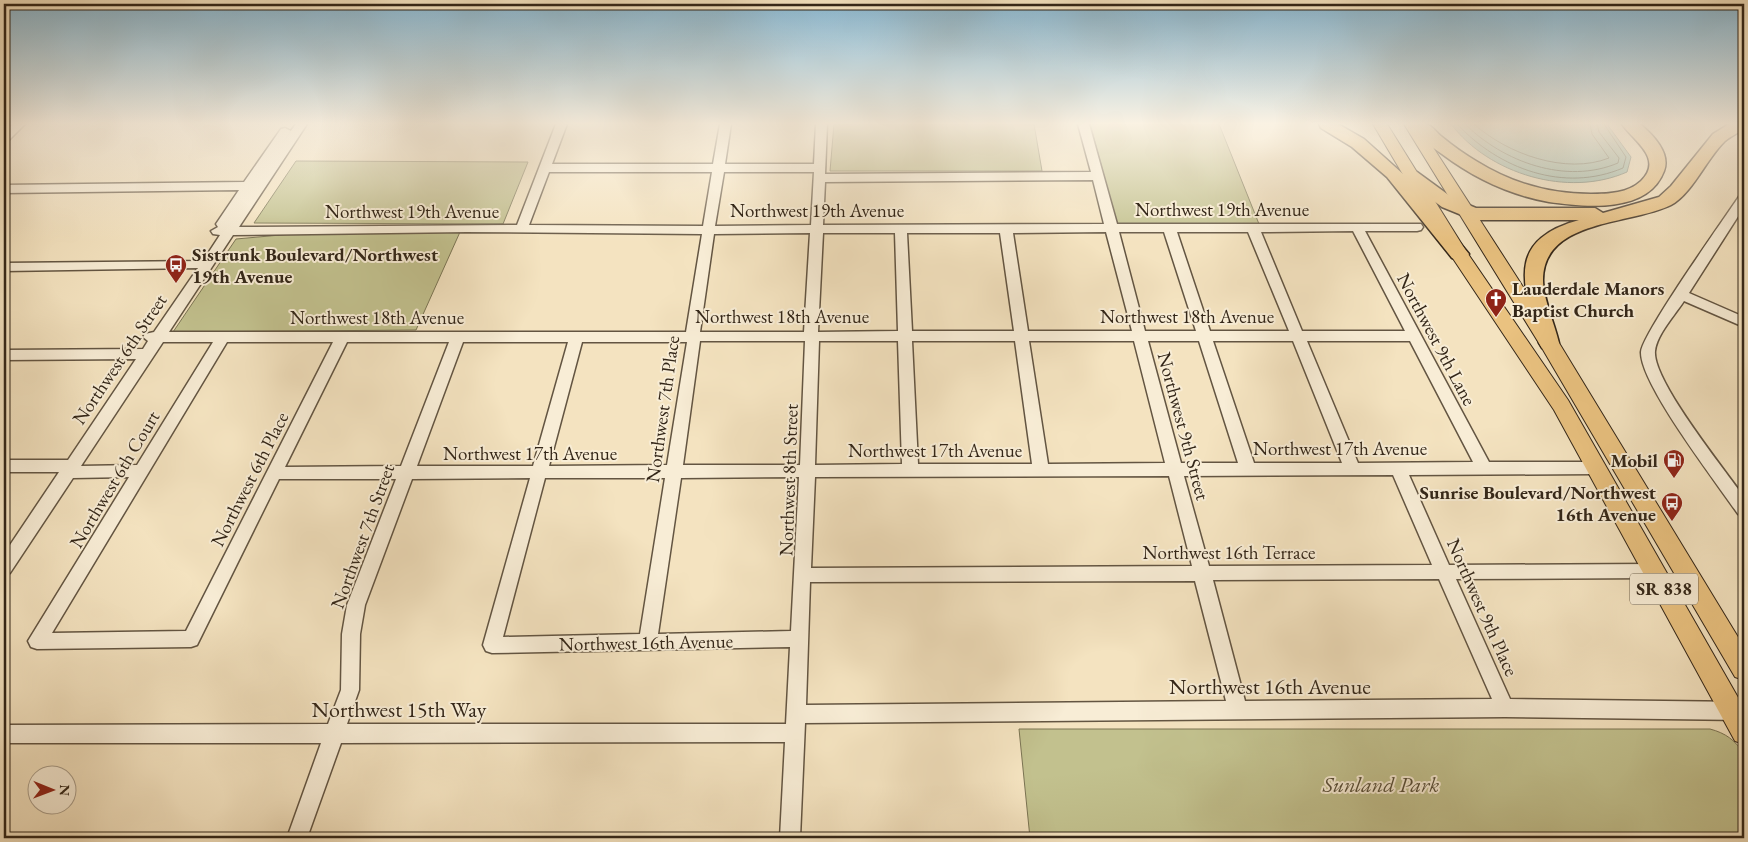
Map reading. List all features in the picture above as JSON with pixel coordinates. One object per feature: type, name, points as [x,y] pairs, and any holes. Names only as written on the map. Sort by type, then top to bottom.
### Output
[{"type":"highway","points":[[1382,163],[1393,173],[1459,254]]},
{"type":"highway","points":[[1468,163],[1500,181],[1546,195],[1596,200],[1630,194],[1644,188],[1654,177],[1657,163]]},
{"type":"highway","points":[[1549,343],[1533,282],[1533,268],[1539,254],[1549,242],[1572,228],[1656,205],[1671,197],[1698,163]]},
{"type":"highway","points":[[1412,176],[1439,198],[1466,212],[1492,215],[1628,213]]},
{"type":"main road","name":"SR 838","points":[[1404,163],[1459,254],[1561,405],[1654,571],[1740,718]]},
{"type":"main road","name":"SR 838","points":[[1436,163],[1549,343],[1744,668]]},
{"type":"street","name":"Northwest 6th Street","points":[[4,568],[66,469],[223,231],[247,186],[263,163]]},
{"type":"street","name":"Northwest 6th Street","points":[[154,337],[199,264],[273,163]]},
{"type":"street","points":[[521,230],[546,163]]},
{"type":"street","name":"Northwest 7th Place","points":[[648,642],[694,343],[692,336],[719,163]]},
{"type":"street","name":"Northwest 8th Street","points":[[790,838],[804,575],[813,344],[811,336],[820,163]]},
{"type":"street","name":"Northwest 9th Street","points":[[1093,163],[1138,336],[1204,574],[1238,710]]},
{"type":"street","points":[[544,168],[718,168],[819,173],[1096,176]]},
{"type":"street","points":[[4,189],[247,186]]},
{"type":"street","points":[[1744,198],[1680,294],[1654,336],[1648,351],[1651,368],[1664,395],[1744,509]]},
{"type":"street","name":"Northwest 9th Lane","points":[[1357,227],[1484,468]]},
{"type":"street","name":"Northwest 19th Avenue","points":[[223,231],[446,228],[521,230],[1416,227]]},
{"type":"street","points":[[901,228],[910,470]]},
{"type":"street","points":[[1006,228],[1041,469]]},
{"type":"street","points":[[1169,228],[1248,469]]},
{"type":"street","points":[[1252,228],[1352,468]]},
{"type":"street","points":[[4,267],[199,264]]},
{"type":"street","points":[[1680,294],[1744,322]]},
{"type":"street","name":"Northwest 6th Court","points":[[191,639],[37,641],[143,471],[224,336]]},
{"type":"street","name":"Northwest 18th Avenue","points":[[154,337],[1414,336]]},
{"type":"street","name":"Northwest 6th Place","points":[[191,639],[342,337]]},
{"type":"street","name":"Northwest 7th Street","points":[[297,838],[350,690],[351,634],[356,605],[458,337]]},
{"type":"street","points":[[540,472],[576,337]]},
{"type":"street","points":[[4,355],[142,354]]},
{"type":"street","points":[[4,466],[143,471]]},
{"type":"street","name":"Northwest 17th Avenue","points":[[275,473],[1174,468],[1596,468]]},
{"type":"street","name":"Northwest 6th Street","points":[[4,553],[66,469]]},
{"type":"street","name":"Northwest 9th Place","points":[[1398,469],[1505,708]]},
{"type":"street","name":"Northwest 16th Avenue","points":[[540,472],[492,644],[800,639]]},
{"type":"street","name":"Northwest 16th Terrace","points":[[804,575],[1654,571]]},
{"type":"street","name":"Northwest 16th Avenue","points":[[795,723],[1238,710],[1505,708],[1740,718]]},
{"type":"street","name":"Northwest 15th Way","points":[[4,734],[336,733],[795,723]]},
{"type":"green space","points":[[294,163],[527,163],[503,224],[254,223]]},
{"type":"green space","points":[[831,163],[1041,163],[1042,171],[830,171]]},
{"type":"green space","points":[[1101,163],[1235,163],[1259,224],[1117,224]]},
{"type":"green space","points":[[314,232],[460,232],[416,330],[173,332],[236,239]]},
{"type":"green space","name":"Sunland Park","points":[[1019,729],[1710,729],[1730,738],[1744,755],[1744,838],[1030,838]]},
{"type":"water","points":[[1499,163],[1629,163],[1627,172],[1604,179],[1580,182],[1555,181],[1531,177]]},
{"type":"place","name":"Sistrunk Boulevard/Northwest 19th Avenue","points":[[176,284]]},
{"type":"place","name":"Lauderdale Manors Baptist Church","points":[[1496,318]]},
{"type":"place","name":"Mobil","points":[[1674,479]]},
{"type":"place","name":"Sunrise Boulevard/Northwest 16th Avenue","points":[[1672,522]]}]
